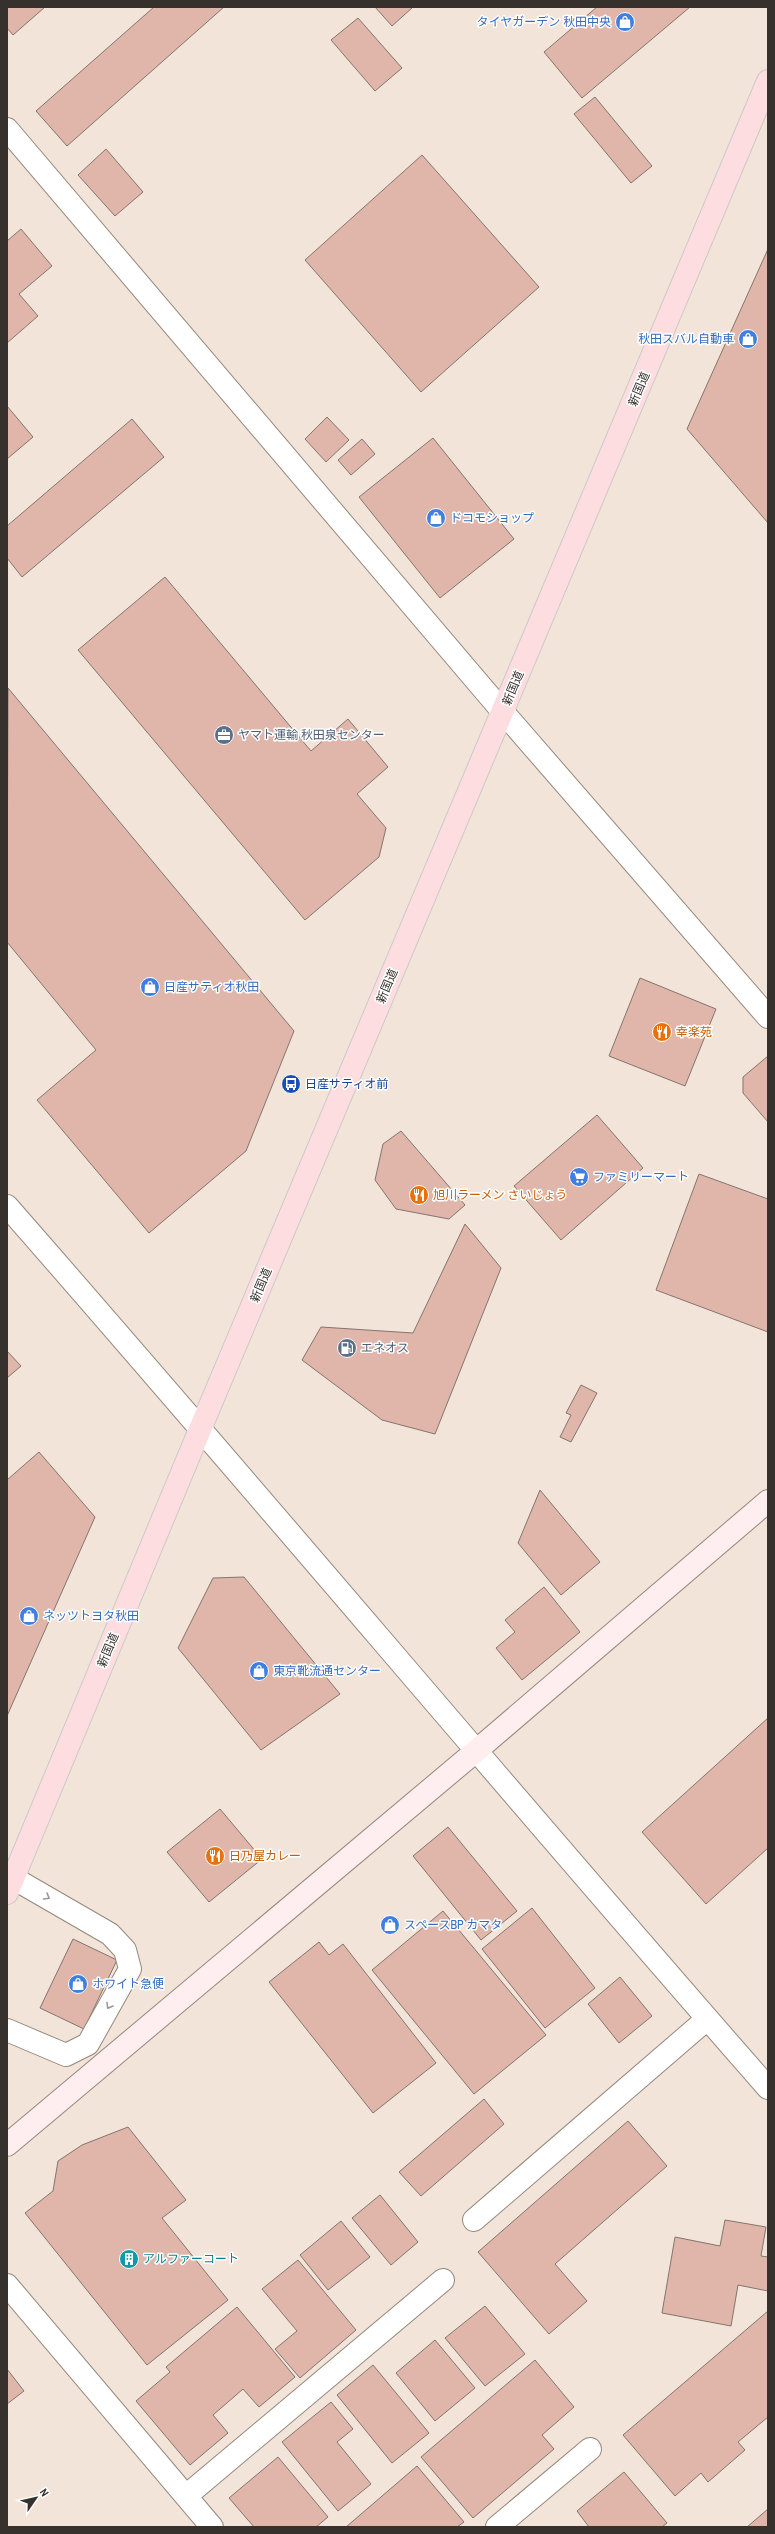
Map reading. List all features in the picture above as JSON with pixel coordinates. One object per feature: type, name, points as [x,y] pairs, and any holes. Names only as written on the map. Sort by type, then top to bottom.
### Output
[{"type":"main road","name":"新国道","points":[[10,1885],[201,1427],[768,81]]},
{"type":"street","points":[[7,129],[503,712],[768,1017]]},
{"type":"street","points":[[7,1206],[201,1427],[476,1751],[768,2088]]},
{"type":"street","points":[[7,2145],[476,1751],[768,1501]]},
{"type":"street","points":[[7,2030],[66,2055],[88,2044],[130,1968],[125,1950],[110,1934],[10,1885]]},
{"type":"street","points":[[474,2220],[707,2019]]},
{"type":"street","points":[[186,2496],[443,2280]]},
{"type":"street","points":[[7,2285],[212,2527]]},
{"type":"street","points":[[497,2527],[590,2449]]},
{"type":"building","points":[[7,7],[45,7],[13,35],[7,28]]},
{"type":"building","points":[[154,7],[224,7],[67,146],[36,111]]},
{"type":"building","points":[[375,7],[413,7],[392,26]]},
{"type":"building","points":[[597,7],[690,7],[582,98],[544,52]]},
{"type":"building","points":[[358,18],[402,68],[375,91],[331,40]]},
{"type":"building","points":[[595,97],[652,166],[631,183],[574,114]]},
{"type":"building","points":[[106,149],[143,192],[115,216],[78,175]]},
{"type":"building","points":[[422,155],[539,287],[421,392],[305,260]]},
{"type":"building","points":[[21,229],[52,266],[19,294],[38,316],[7,343],[7,241]]},
{"type":"building","name":"秋田スバル自動車","points":[[768,249],[768,523],[687,429]]},
{"type":"building","points":[[7,406],[33,437],[7,459]]},
{"type":"building","points":[[327,417],[349,440],[326,462],[305,439]]},
{"type":"building","points":[[132,419],[164,457],[22,577],[7,558],[7,526]]},
{"type":"building","name":"ドコモショップ","points":[[433,438],[514,539],[440,598],[359,497]]},
{"type":"building","points":[[362,439],[375,454],[351,475],[338,460]]},
{"type":"building","name":"ヤマト運輸 秋田泉センター","points":[[165,577],[311,751],[348,719],[388,767],[357,794],[386,828],[379,857],[305,920],[78,650]]},
{"type":"building","name":"日産サティオ秋田","points":[[8,688],[294,1031],[246,1151],[149,1233],[37,1100],[96,1050],[7,942]]},
{"type":"building","name":"幸楽苑","points":[[640,978],[716,1009],[685,1086],[609,1056]]},
{"type":"building","points":[[768,1056],[768,1122],[743,1093],[743,1077]]},
{"type":"building","name":"ファミリーマート","points":[[597,1115],[643,1168],[561,1240],[514,1186]]},
{"type":"building","points":[[401,1131],[465,1205],[449,1219],[396,1209],[375,1180],[383,1144]]},
{"type":"building","points":[[699,1174],[768,1199],[768,1332],[656,1290]]},
{"type":"building","points":[[465,1224],[501,1268],[435,1434],[382,1420],[302,1360],[321,1327],[413,1333]]},
{"type":"building","points":[[7,1351],[21,1366],[7,1378]]},
{"type":"building","points":[[581,1385],[597,1393],[571,1442],[560,1437],[571,1415],[566,1413]]},
{"type":"building","name":"ネッツトヨタ秋田","points":[[39,1452],[95,1517],[7,1716],[7,1480]]},
{"type":"building","points":[[540,1490],[600,1562],[561,1595],[518,1543]]},
{"type":"building","name":"東京靴流通センター","points":[[244,1577],[340,1694],[261,1750],[178,1648],[213,1578]]},
{"type":"building","points":[[544,1587],[580,1632],[522,1680],[496,1648],[515,1632],[505,1620]]},
{"type":"building","points":[[768,1718],[768,1848],[706,1904],[642,1832]]},
{"type":"building","name":"日乃屋カレー","points":[[220,1809],[262,1859],[209,1902],[167,1852]]},
{"type":"building","points":[[448,1827],[517,1911],[481,1940],[413,1856]]},
{"type":"building","points":[[532,1908],[595,1988],[545,2028],[482,1949]]},
{"type":"building","points":[[443,1911],[546,2035],[474,2094],[372,1970]]},
{"type":"building","name":"ホワイト急便","points":[[73,1939],[117,1960],[84,2029],[40,2008]]},
{"type":"building","points":[[319,1942],[329,1955],[343,1944],[436,2063],[373,2113],[269,1982]]},
{"type":"building","points":[[620,1977],[652,2016],[619,2043],[588,2004]]},
{"type":"building","points":[[484,2099],[504,2124],[421,2196],[399,2172]]},
{"type":"building","points":[[628,2121],[667,2166],[555,2264],[587,2301],[549,2334],[478,2252]]},
{"type":"building","name":"アルファーコート","points":[[128,2127],[186,2200],[162,2218],[228,2300],[147,2365],[25,2213],[53,2191],[58,2161],[82,2145]]},
{"type":"building","points":[[380,2195],[418,2242],[391,2265],[352,2218]]},
{"type":"building","points":[[725,2220],[766,2227],[761,2256],[768,2257],[768,2291],[738,2285],[731,2326],[662,2313],[675,2237],[720,2246]]},
{"type":"building","points":[[341,2221],[370,2257],[328,2290],[300,2255]]},
{"type":"building","points":[[298,2260],[356,2330],[300,2378],[275,2349],[297,2331],[262,2289]]},
{"type":"building","points":[[485,2306],[525,2354],[485,2386],[445,2338]]},
{"type":"building","points":[[237,2307],[295,2377],[259,2407],[243,2389],[213,2415],[228,2433],[190,2465],[136,2401],[170,2372],[166,2367]]},
{"type":"building","points":[[768,2311],[768,2417],[738,2442],[745,2450],[708,2482],[701,2473],[675,2496],[623,2435]]},
{"type":"building","points":[[435,2340],[475,2388],[435,2421],[396,2373]]},
{"type":"building","points":[[535,2360],[574,2407],[542,2435],[554,2449],[473,2518],[421,2457]]},
{"type":"building","points":[[373,2365],[429,2433],[392,2463],[337,2395]]},
{"type":"building","points":[[7,2369],[24,2391],[7,2404]]},
{"type":"building","points":[[331,2402],[353,2429],[337,2442],[371,2484],[338,2511],[282,2442]]},
{"type":"building","points":[[278,2457],[328,2517],[316,2527],[254,2527],[229,2498]]},
{"type":"building","points":[[417,2466],[464,2522],[457,2527],[346,2527]]},
{"type":"building","points":[[624,2472],[667,2523],[662,2527],[589,2527],[577,2511]]},
{"type":"building","points":[[768,2509],[768,2527],[747,2527]]},
{"type":"place","name":"タイヤガーデン 秋田中央","points":[[625,22]]},
{"type":"place","name":"秋田スバル自動車","points":[[748,339]]},
{"type":"place","name":"ドコモショップ","points":[[436,518]]},
{"type":"place","name":"ヤマト運輸 秋田泉センター","points":[[224,735]]},
{"type":"place","name":"日産サティオ秋田","points":[[150,987]]},
{"type":"place","name":"幸楽苑","points":[[662,1032]]},
{"type":"place","name":"日産サティオ前","points":[[291,1084]]},
{"type":"place","name":"ファミリーマート","points":[[579,1177]]},
{"type":"place","name":"旭川ラーメン さいじょう","points":[[419,1195]]},
{"type":"place","name":"エネオス","points":[[347,1348]]},
{"type":"place","name":"ネッツトヨタ秋田","points":[[29,1616]]},
{"type":"place","name":"東京靴流通センター","points":[[259,1671]]},
{"type":"place","name":"日乃屋カレー","points":[[215,1856]]},
{"type":"place","name":"スペースBP カマタ","points":[[390,1925]]},
{"type":"place","name":"ホワイト急便","points":[[78,1984]]},
{"type":"place","name":"アルファーコート","points":[[129,2259]]}]
